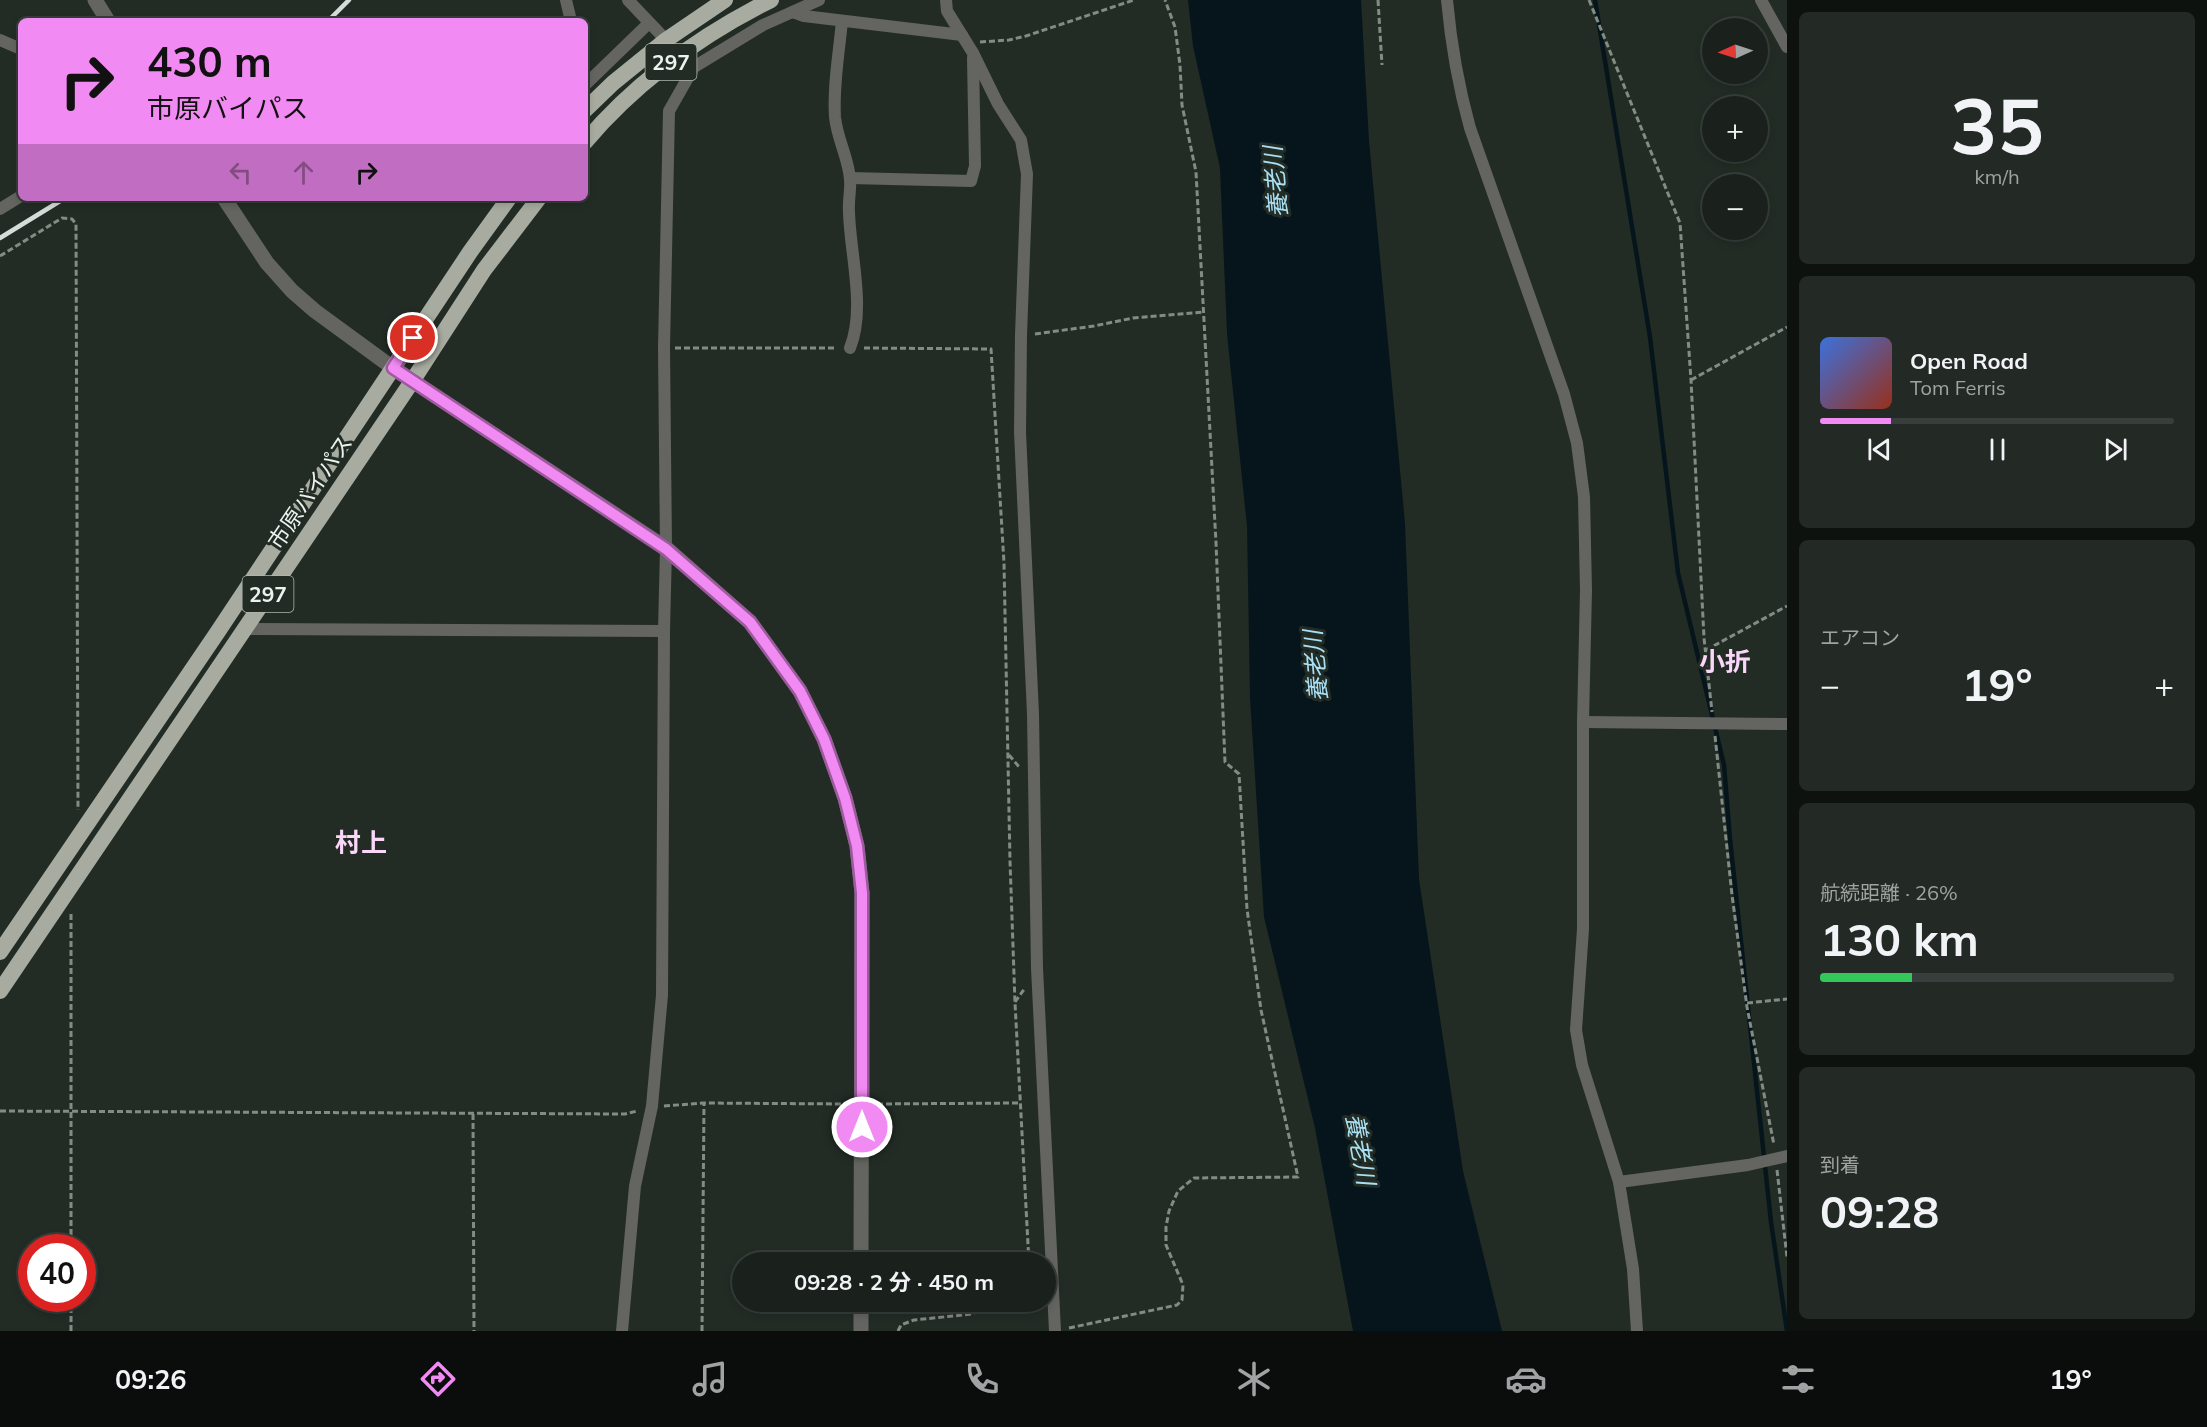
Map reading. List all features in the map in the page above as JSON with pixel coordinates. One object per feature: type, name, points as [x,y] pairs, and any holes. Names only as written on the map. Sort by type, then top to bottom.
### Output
[{"type":"highway","name":"297","points":[[588,107],[666,40],[726,0]]},
{"type":"highway","name":"297","points":[[588,139],[622,104],[695,43],[738,16],[771,0]]},
{"type":"highway","name":"市原バイパス","points":[[0,952],[470,252],[507,201]]},
{"type":"highway","name":"市原バイパス","points":[[0,991],[413,380],[484,270],[537,201]]},
{"type":"street","points":[[95,0],[106,18]]},
{"type":"street","points":[[566,0],[570,18]]},
{"type":"street","points":[[628,0],[666,40]]},
{"type":"street","points":[[622,1331],[635,1186],[652,1106],[662,995],[666,549],[664,348],[669,111],[694,67],[763,25],[819,0]]},
{"type":"street","points":[[946,0],[947,11],[968,44],[998,104],[1021,140],[1027,174],[1020,432],[1033,714],[1037,968],[1055,1331]]},
{"type":"street","points":[[1447,0],[1454,64],[1470,128],[1564,394],[1577,443],[1584,497],[1586,540],[1586,650],[1582,722],[1583,929],[1576,1030],[1582,1065],[1618,1182],[1633,1269],[1637,1331]]},
{"type":"street","points":[[1761,0],[1787,47]]},
{"type":"street","points":[[793,12],[804,16],[968,44]]},
{"type":"street","points":[[842,21],[835,116],[837,134],[850,178],[849,212],[856,322],[856,333],[850,348]]},
{"type":"street","points":[[588,77],[649,22]]},
{"type":"street","points":[[0,40],[18,48]]},
{"type":"street","points":[[850,178],[971,181],[975,166],[968,44]]},
{"type":"street","points":[[0,209],[18,198]]},
{"type":"street","points":[[226,201],[267,263],[292,291],[315,311],[393,368],[666,549],[750,622],[800,691],[824,739],[845,798],[857,846],[862,893],[861,1252]]},
{"type":"street","points":[[244,630],[664,631]]},
{"type":"street","points":[[1582,722],[1787,724]]},
{"type":"street","points":[[1618,1182],[1748,1165],[1781,1156]]},
{"type":"street","points":[[861,1312],[861,1331]]},
{"type":"path","points":[[968,44],[1009,40],[1134,0]]},
{"type":"path","points":[[1055,1331],[1177,1305],[1182,1300],[1183,1285],[1166,1245],[1166,1227],[1169,1211],[1178,1191],[1194,1178],[1298,1177],[1261,1010],[1247,909],[1239,774],[1225,762],[1196,172],[1182,105],[1175,27],[1165,0]]},
{"type":"path","points":[[1378,0],[1382,65]]},
{"type":"path","points":[[1589,0],[1680,223],[1706,650],[1732,895],[1747,1003],[1771,1125],[1781,1156],[1787,1257]]},
{"type":"path","points":[[0,256],[62,218],[72,219],[76,224],[77,808],[86,825]]},
{"type":"path","points":[[1021,335],[1094,326],[1133,318],[1203,312]]},
{"type":"path","points":[[1691,380],[1787,327]]},
{"type":"path","points":[[664,348],[991,349],[1004,563],[1010,861],[1028,1252]]},
{"type":"path","points":[[1706,650],[1787,606]]},
{"type":"path","points":[[61,899],[71,910],[72,926],[71,1234]]},
{"type":"path","points":[[1747,1003],[1787,999]]},
{"type":"path","points":[[0,1111],[626,1114],[652,1106],[704,1103],[1020,1103]]},
{"type":"path","points":[[702,1331],[704,1103]]},
{"type":"path","points":[[473,1114],[474,1331]]},
{"type":"path","points":[[71,1312],[71,1331]]},
{"type":"path","points":[[898,1331],[901,1325],[914,1320],[976,1312]]},
{"type":"water","name":"養老川","points":[[1188,0],[1361,0],[1369,141],[1405,523],[1419,879],[1463,1171],[1502,1331],[1353,1331],[1315,1128],[1264,917],[1250,698],[1247,526],[1227,334],[1220,168],[1193,46]]},
{"type":"waterway","points":[[1595,0],[1650,337],[1678,573],[1724,765],[1771,1222],[1787,1331]]},
{"type":"railway","points":[[331,18],[349,0]]},
{"type":"railway","points":[[0,238],[60,201]]},
{"type":"district","name":"小折","points":[[1725,661]]},
{"type":"district","name":"村上","points":[[361,842]]},
{"type":"route","points":[[413,338],[393,368],[666,549],[750,622],[800,691],[824,739],[845,798],[857,846],[862,893],[862,1127]]}]
